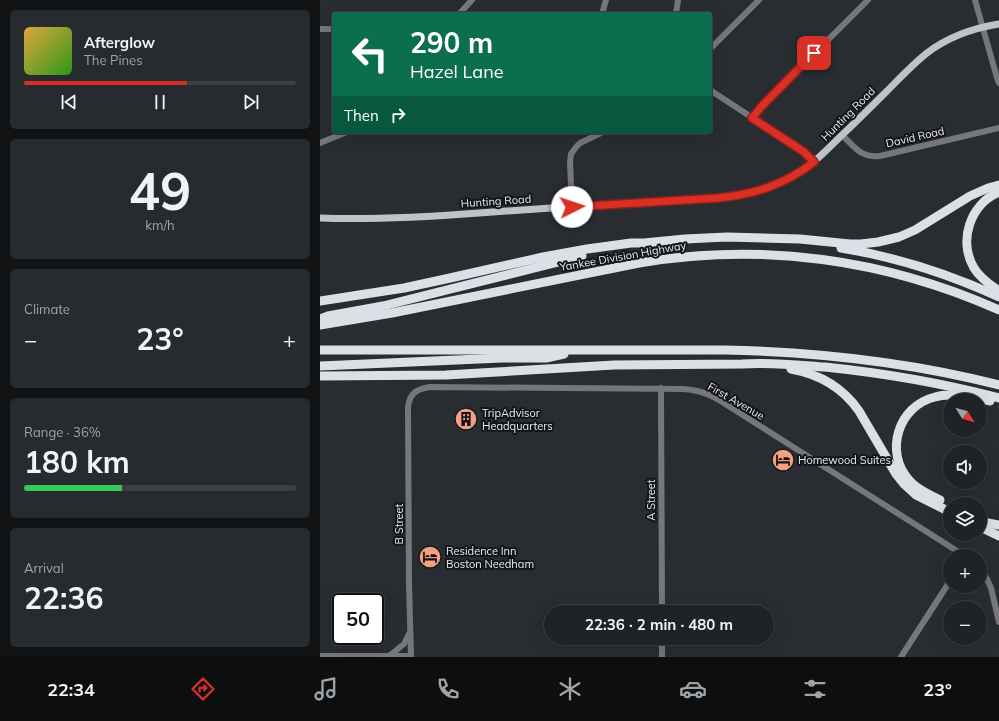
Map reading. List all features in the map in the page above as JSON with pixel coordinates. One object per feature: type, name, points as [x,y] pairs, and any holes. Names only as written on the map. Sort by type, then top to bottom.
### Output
[{"type":"highway","points":[[320,301],[419,285],[553,255],[624,244],[717,237],[800,239],[856,244],[872,243],[889,240],[915,230],[975,194],[999,185]]},
{"type":"highway","points":[[999,192],[985,201],[976,210],[968,228],[967,243],[969,256],[975,269],[984,279],[999,291]]},
{"type":"highway","points":[[780,239],[844,249],[887,258],[945,275],[999,297]]},
{"type":"highway","points":[[320,319],[328,316],[383,306],[571,258],[644,243]]},
{"type":"highway","name":"Yankee Division Highway","points":[[320,325],[392,313],[644,262],[723,255],[760,254],[797,256],[865,267],[900,275],[961,294],[999,310]]},
{"type":"highway","points":[[320,350],[585,350],[808,353],[902,365],[943,372],[999,385]]},
{"type":"highway","points":[[322,366],[502,358],[546,358],[585,350]]},
{"type":"highway","points":[[320,376],[441,375],[614,365],[758,363],[871,372],[941,384],[999,398]]},
{"type":"highway","points":[[742,364],[802,371],[822,379],[838,388],[848,397],[859,411],[896,474],[904,484],[916,495],[943,508]]},
{"type":"highway","points":[[943,501],[916,487],[909,481],[903,472],[898,460],[896,447],[897,437],[906,416],[915,407],[926,400],[937,396],[951,396],[999,403]]},
{"type":"highway","points":[[987,523],[999,525]]},
{"type":"highway","points":[[987,530],[999,536]]},
{"type":"main road","name":"Hunting Road","points":[[320,218],[419,217],[718,198],[740,196],[763,190],[795,175],[814,162],[908,69],[928,52],[949,40],[968,32],[982,27],[999,24]]},
{"type":"street","points":[[461,12],[472,0]]},
{"type":"street","points":[[603,12],[606,0]]},
{"type":"street","points":[[676,12],[678,0]]},
{"type":"street","points":[[712,47],[759,0]]},
{"type":"street","points":[[752,118],[761,107],[868,0]]},
{"type":"street","points":[[975,0],[999,83]]},
{"type":"street","points":[[320,29],[332,29]]},
{"type":"street","points":[[712,91],[804,152],[814,162]]},
{"type":"street","name":"David Road","points":[[842,135],[860,153],[866,156],[880,156],[999,128]]},
{"type":"street","points":[[320,142],[342,134]]},
{"type":"street","points":[[572,207],[571,154],[580,143],[599,134]]},
{"type":"street","name":"First Avenue","points":[[414,393],[420,389],[430,387],[661,388],[692,389],[700,391],[713,396],[954,549]]},
{"type":"street","name":"A Street","points":[[661,388],[662,605]]},
{"type":"street","name":"B Street","points":[[411,656],[408,408],[409,401],[414,393]]},
{"type":"street","points":[[987,579],[991,588],[999,622]]},
{"type":"street","points":[[901,657],[943,592]]},
{"type":"street","points":[[389,656],[404,644],[410,632]]},
{"type":"street","points":[[662,645],[662,657]]},
{"type":"street","points":[[320,656],[411,656]]},
{"type":"place","name":"TripAdvisor Headquarters","points":[[466,419]]},
{"type":"place","name":"Homewood Suites","points":[[783,460]]},
{"type":"place","name":"Residence Inn Boston Needham","points":[[430,557]]},
{"type":"route","points":[[572,207],[740,196],[769,188],[795,175],[814,162],[804,152],[752,118],[814,53]]}]
